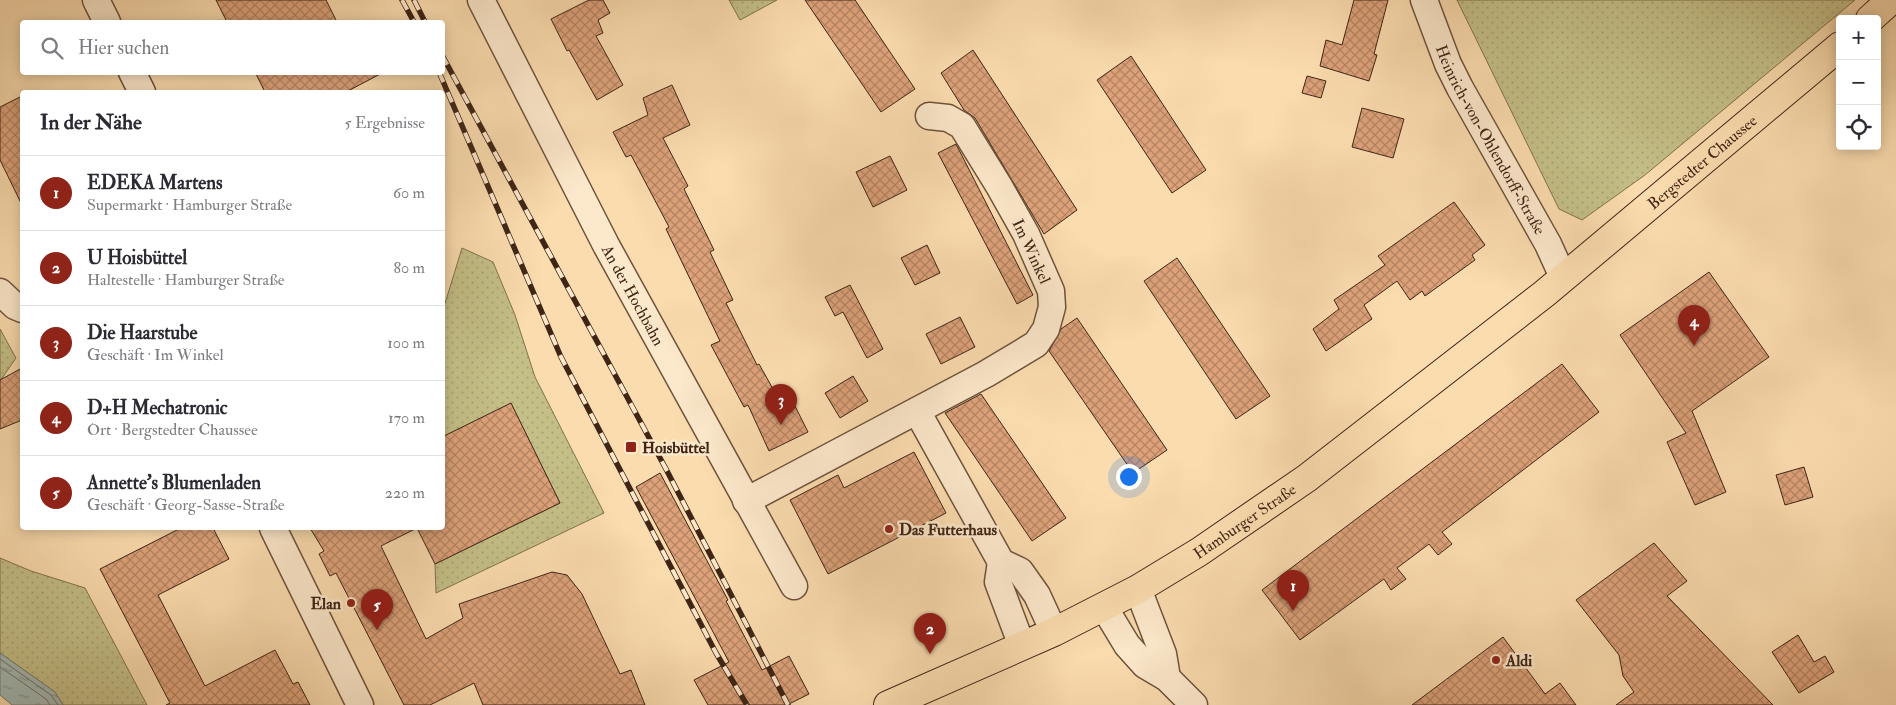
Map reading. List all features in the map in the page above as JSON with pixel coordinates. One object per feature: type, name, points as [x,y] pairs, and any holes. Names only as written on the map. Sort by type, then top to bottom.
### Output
[{"type":"main road","points":[[1874,15],[1891,0]]},
{"type":"main road","name":"Bergstedter Chaussee","points":[[1564,277],[1836,49]]},
{"type":"main road","name":"Hamburger Straße","points":[[888,705],[1054,632],[1138,589],[1199,552],[1307,478],[1508,323],[1564,277]]},
{"type":"street","points":[[96,0],[106,20]]},
{"type":"street","name":"An der Hochbahn","points":[[481,0],[606,245],[794,586]]},
{"type":"street","name":"Heinrich-von-Ohlendorff-Straße","points":[[1424,0],[1448,64],[1460,88],[1548,244],[1564,277]]},
{"type":"street","points":[[134,75],[141,90]]},
{"type":"street","name":"Im Winkel","points":[[746,502],[986,374],[1036,344],[1050,321],[1052,307],[1051,291],[1026,234],[1000,186],[962,126],[948,118],[929,116]]},
{"type":"street","points":[[0,292],[14,306],[20,308]]},
{"type":"street","points":[[917,411],[1001,562],[1020,571],[1037,595],[1054,632]]},
{"type":"street","points":[[274,530],[360,705]]},
{"type":"street","points":[[1001,562],[998,582],[1022,646]]},
{"type":"street","points":[[1138,589],[1163,654],[1167,678]]},
{"type":"street","points":[[1104,607],[1127,645],[1145,665],[1167,678],[1194,705]]},
{"type":"shaded area","points":[[729,0],[777,0],[740,20]]},
{"type":"shaded area","points":[[1457,0],[1855,0],[1645,175],[1582,220],[1559,209]]},
{"type":"shaded area","points":[[462,248],[493,262],[515,315],[535,377],[604,513],[436,593],[435,564],[560,503],[511,404],[445,436],[445,303]]},
{"type":"shaded area","points":[[0,329],[16,358],[0,381]]},
{"type":"shaded area","points":[[0,558],[31,571],[85,588],[147,705],[63,705],[55,692],[0,653]]},
{"type":"water","points":[[0,653],[55,692],[63,705],[12,705],[0,695]]},
{"type":"building","points":[[216,0],[326,0],[336,20],[226,20]]},
{"type":"building","points":[[589,0],[603,0],[610,13],[598,20],[603,33],[596,36],[623,85],[597,100],[569,50],[567,51],[551,19]]},
{"type":"building","points":[[805,0],[855,0],[915,89],[881,112]]},
{"type":"building","points":[[1354,0],[1388,0],[1374,54],[1377,55],[1369,81],[1320,66],[1326,40],[1342,45]]},
{"type":"building","points":[[973,50],[1077,210],[1044,234],[975,118],[964,110],[941,73]]},
{"type":"building","points":[[1131,56],[1206,170],[1172,193],[1097,80]]},
{"type":"building","points":[[256,75],[378,75],[350,90],[264,90]]},
{"type":"building","points":[[1307,76],[1326,81],[1321,98],[1302,93]]},
{"type":"building","points":[[672,85],[690,125],[663,138],[688,186],[684,189],[714,250],[710,252],[733,300],[726,303],[757,365],[759,364],[782,405],[792,400],[808,432],[769,451],[748,405],[744,407],[711,345],[720,341],[666,229],[669,227],[631,155],[626,157],[613,132],[648,115],[643,98]]},
{"type":"building","points":[[20,97],[20,201],[0,160],[0,107]]},
{"type":"building","points":[[1362,108],[1404,119],[1393,158],[1352,147]]},
{"type":"building","points":[[956,144],[1033,295],[1017,304],[938,153]]},
{"type":"building","points":[[890,156],[907,190],[873,207],[856,172]]},
{"type":"building","points":[[1454,202],[1485,245],[1472,255],[1475,260],[1425,296],[1422,291],[1410,300],[1397,281],[1364,305],[1372,319],[1326,351],[1313,329],[1339,309],[1334,300],[1385,265],[1378,256]]},
{"type":"building","points":[[927,245],[940,273],[915,285],[901,258]]},
{"type":"building","points":[[1177,258],[1270,396],[1236,419],[1144,281]]},
{"type":"building","points":[[1709,272],[1769,357],[1692,411],[1726,492],[1695,505],[1667,442],[1686,433],[1620,335]]},
{"type":"building","points":[[850,285],[883,349],[867,358],[843,312],[835,316],[825,297]]},
{"type":"building","points":[[960,317],[975,347],[941,364],[926,334]]},
{"type":"building","points":[[1077,318],[1167,450],[1133,473],[1049,351],[1061,329]]},
{"type":"building","points":[[1562,364],[1599,412],[1442,532],[1452,544],[1438,555],[1429,544],[1397,568],[1406,579],[1391,590],[1384,579],[1300,640],[1262,590]]},
{"type":"building","points":[[20,369],[20,421],[0,429],[0,380]]},
{"type":"building","points":[[853,376],[868,401],[840,418],[825,393]]},
{"type":"building","points":[[981,394],[1066,518],[1032,541],[945,413]]},
{"type":"building","points":[[511,403],[560,503],[435,564],[418,530],[445,530],[445,436]]},
{"type":"building","points":[[914,452],[946,513],[828,574],[790,500],[838,475],[844,488]]},
{"type":"building","points":[[1804,467],[1813,497],[1785,505],[1776,475]]},
{"type":"building","points":[[660,473],[728,600],[726,601],[762,670],[789,656],[809,694],[787,705],[708,705],[694,680],[729,662],[636,487]]},
{"type":"building","points":[[177,530],[214,530],[229,559],[158,595],[205,686],[275,650],[293,684],[298,682],[310,705],[166,705],[170,703],[100,569]]},
{"type":"building","points":[[311,530],[413,530],[381,546],[426,639],[463,618],[459,604],[552,572],[567,575],[582,594],[620,674],[631,670],[645,705],[483,705],[474,683],[430,705],[404,705],[336,573],[330,576],[319,554],[324,551]]},
{"type":"building","points":[[1654,543],[1687,581],[1667,596],[1773,705],[1616,705],[1634,692],[1623,676],[1619,655],[1576,600]]},
{"type":"building","points":[[1798,635],[1814,662],[1825,656],[1834,672],[1799,693],[1772,652]]},
{"type":"building","name":"Aldi","points":[[1503,637],[1545,694],[1560,683],[1576,705],[1412,705]]},
{"type":"railway","points":[[402,0],[413,20]]},
{"type":"railway","points":[[414,0],[424,20]]},
{"type":"railway","points":[[445,61],[666,469],[788,705]]},
{"type":"railway","points":[[440,75],[561,357],[716,653],[747,705]]},
{"type":"place","name":"D+H Mechatronic","points":[[1694,346]]},
{"type":"place","name":"Die Haarstube","points":[[781,425]]},
{"type":"place","name":"Hoisbüttel","points":[[631,447]]},
{"type":"place","name":"Das Futterhaus","points":[[889,529]]},
{"type":"place","name":"Elan","points":[[351,603]]},
{"type":"place","name":"EDEKA Martens","points":[[1293,611]]},
{"type":"place","name":"Annette’s Blumenladen","points":[[377,630]]},
{"type":"place","name":"U Hoisbüttel","points":[[930,654]]},
{"type":"place","name":"Aldi","points":[[1496,660]]}]
